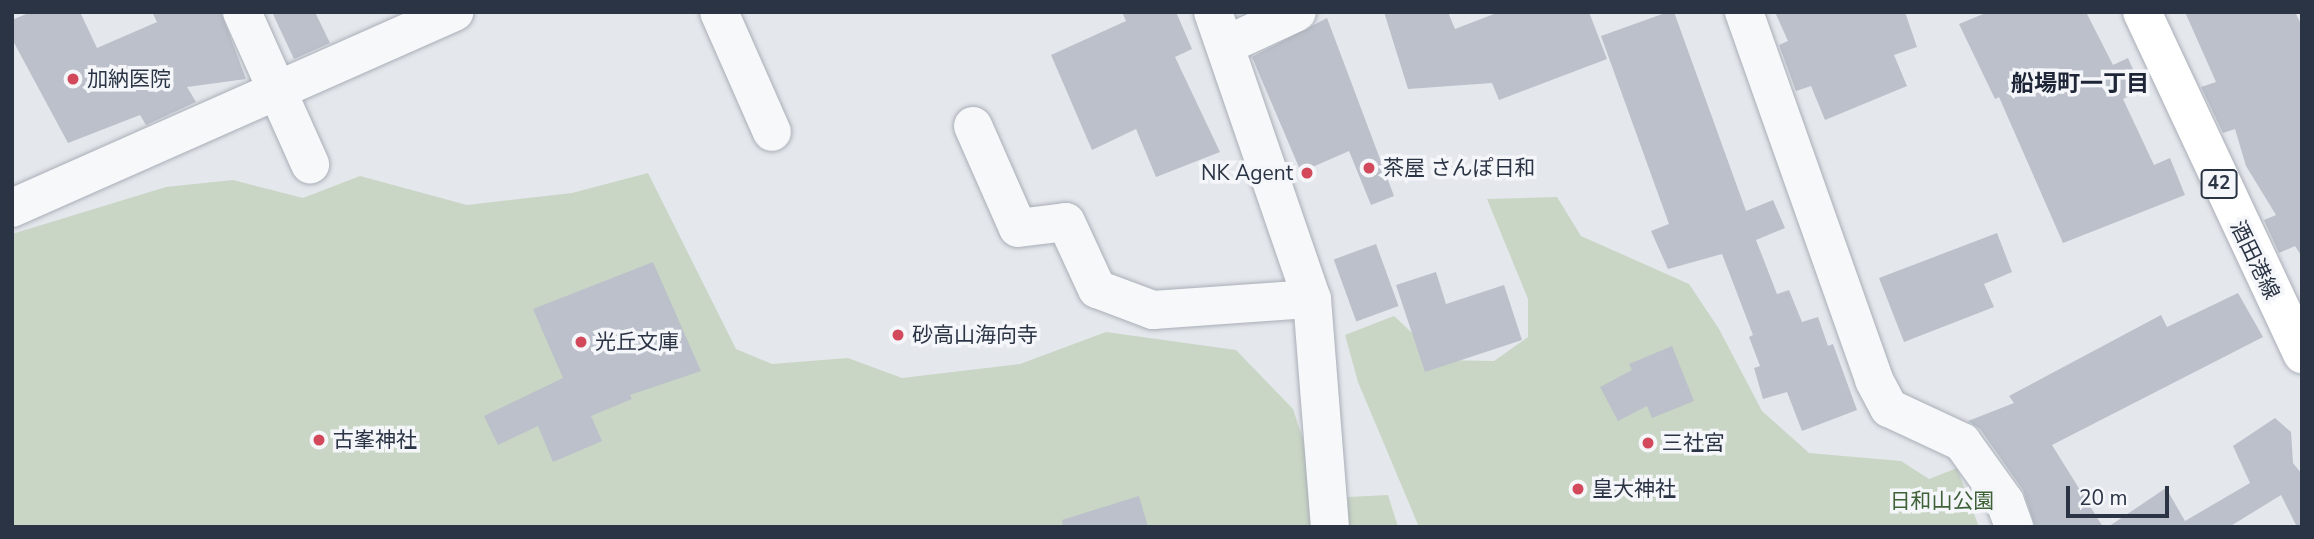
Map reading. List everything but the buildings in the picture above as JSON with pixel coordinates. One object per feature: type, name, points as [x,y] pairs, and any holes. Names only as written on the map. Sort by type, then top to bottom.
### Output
[{"type":"main road","name":"酒田港線","points":[[2142,12],[2302,354]]},
{"type":"street","points":[[242,12],[310,164]]},
{"type":"street","points":[[12,208],[278,93],[454,12]]},
{"type":"street","points":[[719,12],[772,132]]},
{"type":"street","points":[[1297,12],[1220,28],[1312,299],[1329,527]]},
{"type":"street","points":[[1744,12],[1874,380],[1889,408],[1962,442],[2005,502],[2014,527]]},
{"type":"street","points":[[973,126],[1018,228],[1066,222],[1097,289],[1153,310],[1312,299]]},
{"type":"green space","points":[[648,173],[736,349],[772,364],[848,358],[902,378],[1020,364],[1106,332],[1236,350],[1293,409],[1312,467],[1322,527],[12,527],[12,234],[166,187],[233,180],[303,198],[360,176],[467,205],[572,193]]},
{"type":"green space","name":"日和山公園","points":[[1557,197],[1581,236],[1689,284],[1719,329],[1762,411],[1809,453],[1901,461],[1929,479],[1957,468],[1979,527],[1419,527],[1358,382],[1345,335],[1394,316],[1441,360],[1494,361],[1528,337],[1528,299],[1487,199]]},
{"type":"green space","points":[[1388,495],[1398,527],[1347,527],[1348,497]]},
{"type":"place","name":"加納医院","points":[[73,79]]},
{"type":"place","name":"茶屋 さんぽ日和","points":[[1369,168]]},
{"type":"place","name":"NK Agent","points":[[1307,173]]},
{"type":"place","name":"砂高山海向寺","points":[[898,335]]},
{"type":"place","name":"光丘文庫","points":[[581,342]]},
{"type":"place","name":"古峯神社","points":[[319,440]]},
{"type":"place","name":"三社宮","points":[[1648,443]]},
{"type":"place","name":"皇大神社","points":[[1578,489]]},
{"type":"district","name":"船場町一丁目","points":[[2080,84]]}]
